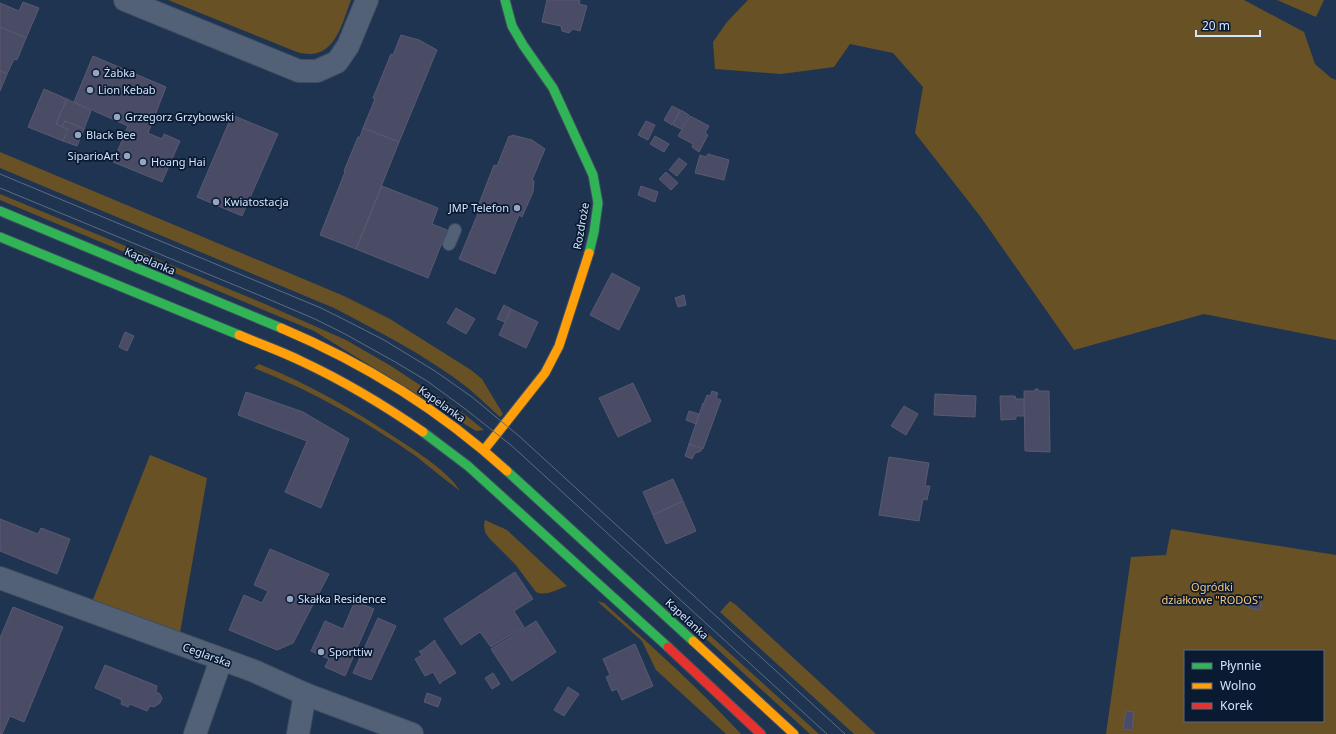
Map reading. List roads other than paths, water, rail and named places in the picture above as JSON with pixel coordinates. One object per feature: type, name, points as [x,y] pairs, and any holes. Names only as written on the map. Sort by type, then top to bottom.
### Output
[{"type":"main road","name":"Rozdroże","points":[[484,450],[545,373],[559,346],[586,265],[598,203],[593,175],[579,144],[553,88],[523,45],[512,26],[505,0]]},
{"type":"main road","name":"Kapelanka","points":[[0,211],[307,339],[338,354],[415,399],[442,417],[484,450],[794,734]]},
{"type":"main road","points":[[0,237],[300,360],[344,382],[377,401],[418,428],[468,466],[761,734]]},
{"type":"street","points":[[124,0],[299,71],[317,71],[337,62],[348,46],[367,0]]},
{"type":"street","name":"Ceglarska","points":[[0,578],[254,672],[305,694],[412,734]]},
{"type":"street","points":[[194,734],[221,660]]},
{"type":"street","points":[[298,734],[305,694]]},
{"type":"lane","points":[[449,244],[455,230]]},
{"type":"tram line","points":[[0,174],[321,308],[384,340],[435,371],[472,397],[519,436],[845,734]]},
{"type":"tram line","points":[[0,188],[315,319],[345,334],[427,381],[512,446],[827,734]]},
{"type":"place","name":"Żabka","points":[[96,73]]},
{"type":"place","name":"Lion Kebab","points":[[90,90]]},
{"type":"place","name":"Grzegorz Grzybowski","points":[[117,117]]},
{"type":"place","name":"Black Bee","points":[[78,135]]},
{"type":"place","name":"SiparioArt","points":[[127,156]]},
{"type":"place","name":"Hoang Hai","points":[[143,162]]},
{"type":"place","name":"Kwiatostacja","points":[[216,202]]},
{"type":"place","name":"JMP Telefon","points":[[517,208]]},
{"type":"place","name":"Skałka Residence","points":[[290,599]]},
{"type":"place","name":"Sporttiw","points":[[321,652]]},
{"type":"park label","name":"Ogródki działkowe \"RODOS\"","points":[[1212,593]]}]
